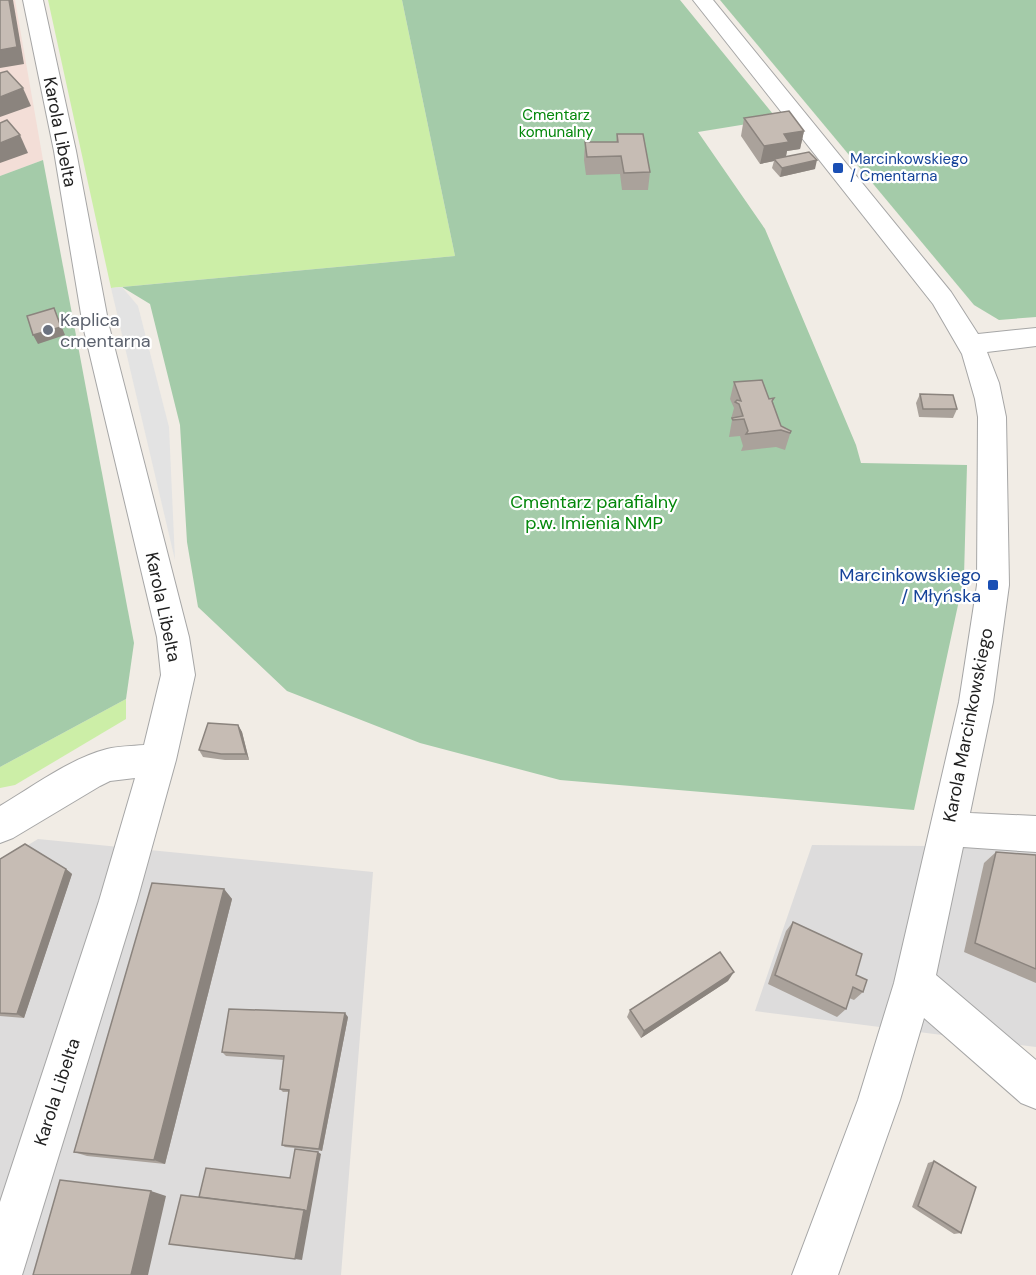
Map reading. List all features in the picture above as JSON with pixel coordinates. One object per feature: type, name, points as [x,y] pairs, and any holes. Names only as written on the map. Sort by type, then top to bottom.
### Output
[{"type":"street","name":"Karola Libelta","points":[[0,1272],[118,902],[158,760],[178,675],[173,637],[96,326],[65,151],[33,0]]},
{"type":"street","name":"Karola Marcinkowskiego","points":[[703,0],[942,298],[973,344],[989,393],[992,417],[993,585],[976,702],[914,983],[879,1100],[815,1275]]},
{"type":"street","points":[[973,344],[1036,337]]},
{"type":"street","points":[[0,826],[87,774],[107,765],[158,760]]},
{"type":"street","points":[[948,829],[1036,834]]},
{"type":"street","points":[[914,983],[1036,1088]]},
{"type":"shaded area","points":[[0,0],[15,0],[43,160],[0,176]]},
{"type":"shaded area","points":[[122,287],[138,306],[169,427],[175,560],[111,288]]},
{"type":"shaded area","points":[[38,839],[373,872],[341,1275],[0,1275],[0,862]]},
{"type":"shaded area","points":[[812,845],[1036,847],[1036,1047],[755,1011]]},
{"type":"green space","points":[[48,0],[402,0],[455,256],[111,288]]},
{"type":"green space","name":"Cmentarz parafialny p.w. Imienia NMP","points":[[402,0],[680,0],[777,119],[698,132],[765,229],[856,445],[861,463],[967,465],[964,577],[914,810],[560,780],[420,743],[287,691],[198,607],[187,542],[180,425],[150,304],[122,287],[455,256]]},
{"type":"green space","points":[[720,0],[1036,0],[1036,317],[999,320],[974,305]]},
{"type":"green space","points":[[43,160],[134,643],[126,699],[0,767],[0,176]]},
{"type":"green space","points":[[126,699],[126,719],[15,785],[0,788],[0,767]]},
{"type":"building","points":[[0,0],[9,0],[17,47],[0,50]]},
{"type":"building","points":[[7,71],[23,88],[0,97],[0,73]]},
{"type":"building","points":[[789,111],[804,131],[784,134],[789,142],[764,146],[744,118]]},
{"type":"building","points":[[7,120],[20,135],[0,143],[0,123]]},
{"type":"building","points":[[617,134],[643,134],[650,172],[624,173],[621,156],[587,157],[585,142],[618,142]]},
{"type":"building","points":[[809,152],[817,160],[782,168],[774,159]]},
{"type":"building","points":[[54,308],[61,327],[33,335],[27,316]]},
{"type":"building","points":[[762,380],[769,399],[774,398],[772,401],[781,426],[791,431],[790,433],[781,430],[746,434],[748,431],[744,419],[733,420],[732,418],[743,416],[739,404],[735,402],[741,401],[734,382]]},
{"type":"building","points":[[920,394],[953,395],[957,409],[923,409]]},
{"type":"building","points":[[208,723],[238,725],[246,754],[221,754],[199,750]]},
{"type":"building","points":[[25,844],[66,869],[17,1014],[0,1013],[0,859]]},
{"type":"building","points":[[996,852],[1036,855],[1036,969],[975,943]]},
{"type":"building","points":[[152,883],[224,889],[154,1160],[74,1152]]},
{"type":"building","points":[[793,922],[862,954],[856,975],[867,980],[863,992],[853,987],[846,1009],[775,975]]},
{"type":"building","points":[[720,952],[734,972],[644,1031],[630,1010]]},
{"type":"building","points":[[229,1009],[345,1013],[319,1149],[282,1145],[289,1090],[280,1089],[284,1056],[222,1052]]},
{"type":"building","points":[[295,1149],[318,1152],[307,1211],[199,1197],[206,1168],[290,1178]]},
{"type":"building","points":[[934,1161],[976,1187],[961,1233],[918,1206]]},
{"type":"building","points":[[60,1180],[151,1191],[131,1275],[33,1275]]},
{"type":"building","points":[[181,1195],[304,1210],[295,1259],[169,1244]]},
{"type":"place","name":"Marcinkowskiego / Cmentarna","points":[[838,168]]},
{"type":"place","name":"Kaplica cmentarna","points":[[48,330]]},
{"type":"place","name":"Marcinkowskiego / Młyńska","points":[[993,585]]},
{"type":"park label","name":"Cmentarz komunalny","points":[[556,124]]}]
